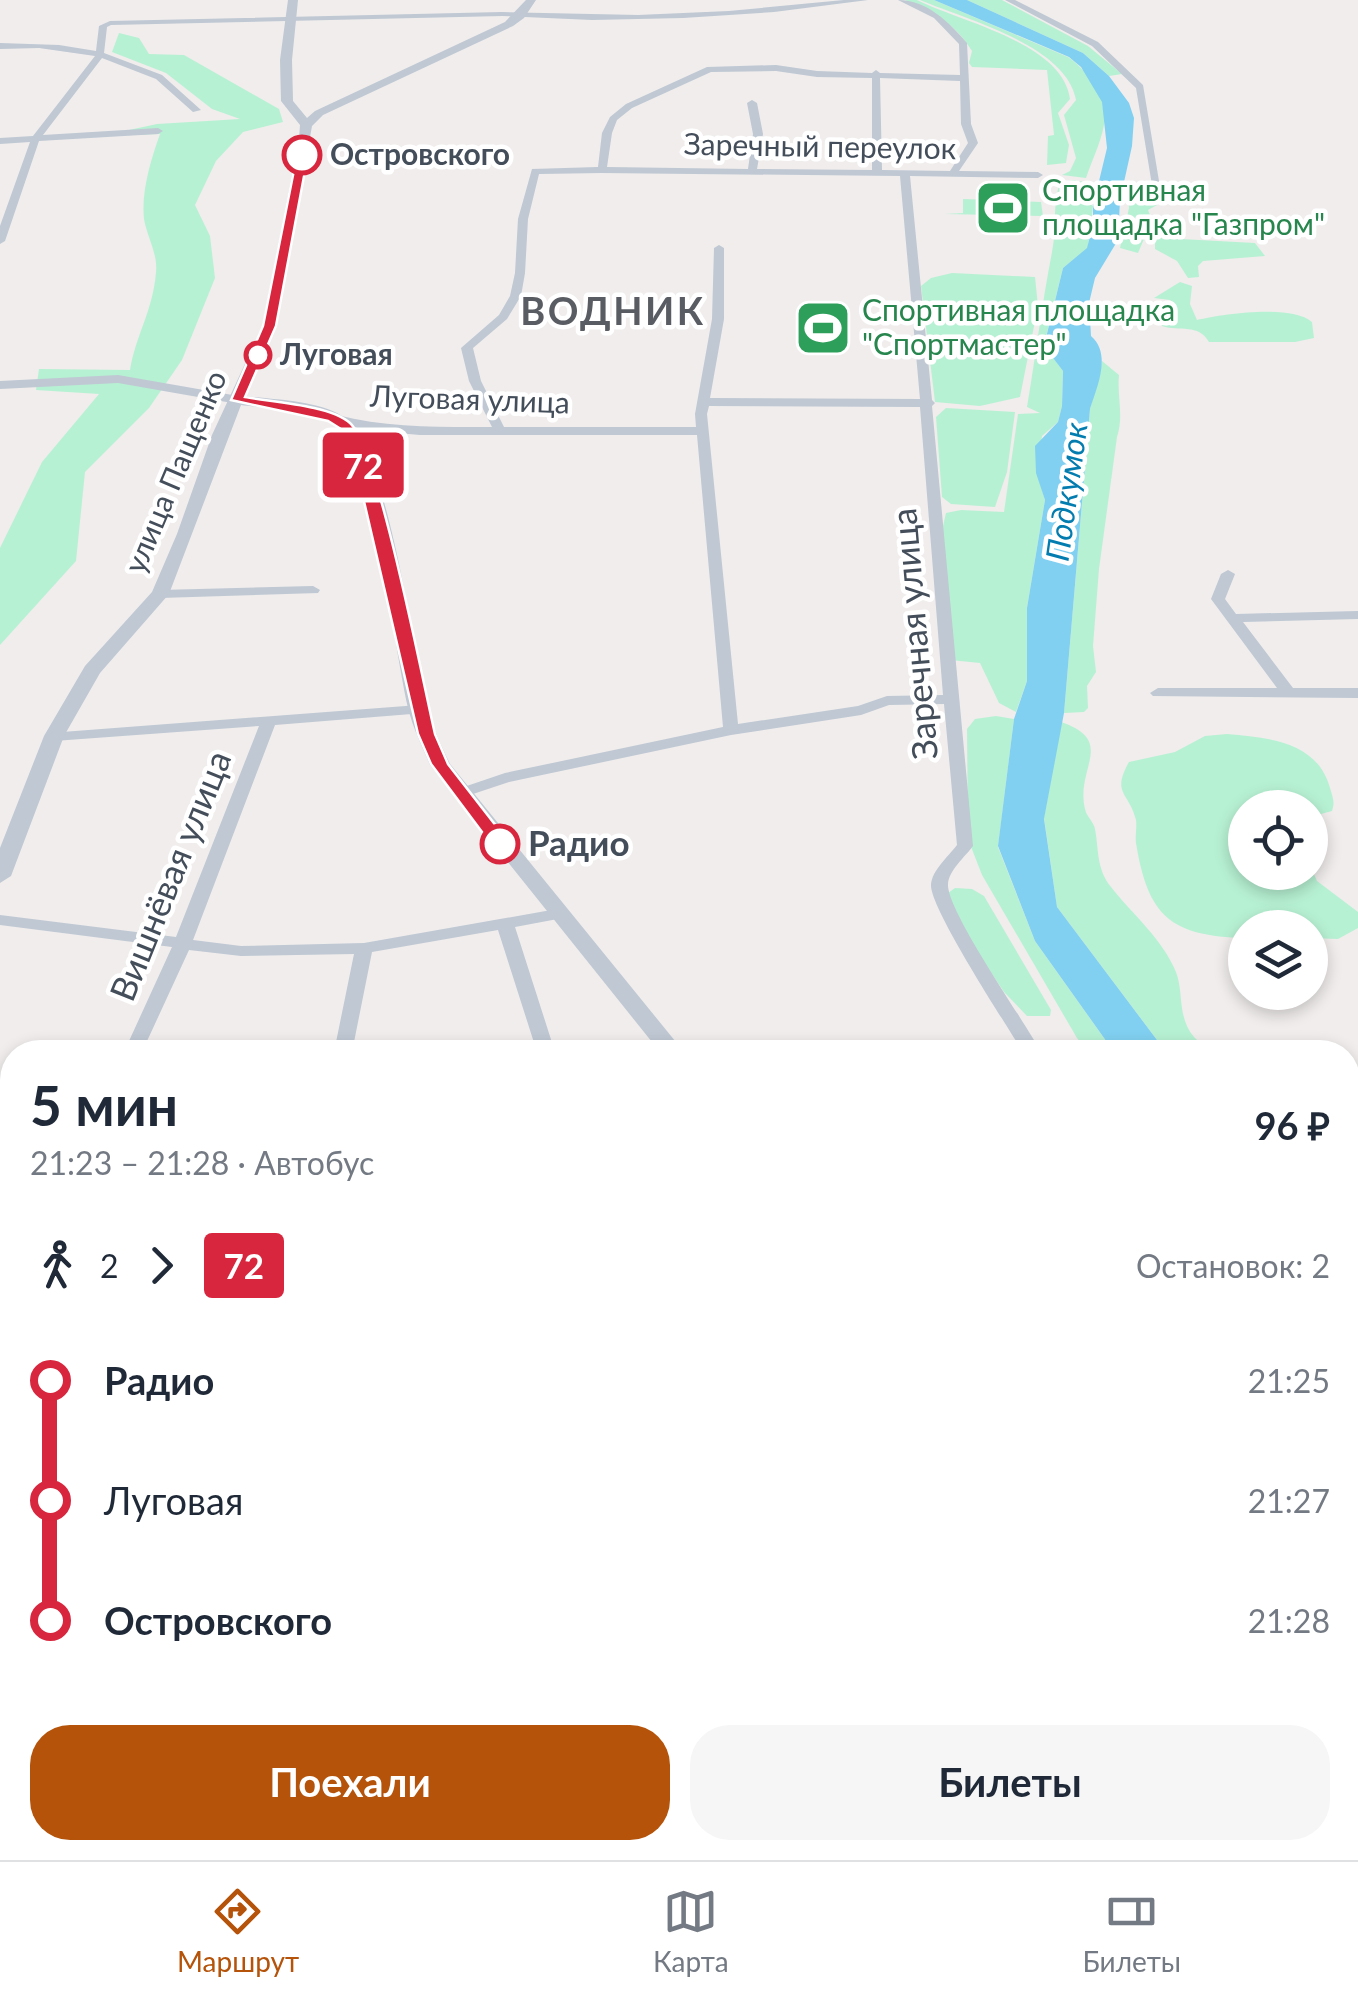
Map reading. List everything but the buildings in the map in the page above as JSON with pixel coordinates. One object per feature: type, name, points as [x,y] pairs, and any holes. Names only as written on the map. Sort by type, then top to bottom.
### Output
[{"type":"street","points":[[293,0],[286,60],[287,101],[306,125],[319,113],[520,17],[531,0]]},
{"type":"street","points":[[0,241],[34,140],[100,55],[105,24],[502,14],[700,14],[856,0]]},
{"type":"street","points":[[902,0],[936,16],[963,43],[966,124],[973,143],[952,175]]},
{"type":"street","points":[[1009,0],[1096,44],[1140,88],[1157,185]]},
{"type":"street","points":[[0,46],[58,46],[100,55],[156,75],[196,110]]},
{"type":"street","points":[[790,49],[791,68]]},
{"type":"street","points":[[602,170],[606,133],[613,118],[628,106],[710,69],[791,68],[817,74],[965,78]]},
{"type":"street","points":[[876,73],[877,173]]},
{"type":"street","points":[[752,104],[758,152],[752,172]]},
{"type":"street","name":"улица Пащенко","points":[[0,876],[54,736],[92,670],[160,594],[186,534],[220,435],[269,326],[306,125]]},
{"type":"street","points":[[0,141],[158,131]]},
{"type":"street","name":"Заречный переулок","points":[[500,432],[475,380],[467,348],[473,339],[502,319],[513,302],[521,280],[522,228],[535,171],[1038,174]]},
{"type":"street","name":"Заречная улица","points":[[905,175],[929,403],[932,499],[965,846],[942,869],[938,882],[940,898],[1025,1040]]},
{"type":"street","points":[[719,248],[718,319],[702,431],[732,730]]},
{"type":"street","name":"Луговая улица","points":[[0,384],[118,379],[337,419],[362,433],[702,431]]},
{"type":"street","points":[[704,402],[929,403]]},
{"type":"street","points":[[362,433],[418,710],[440,764],[662,1040]]},
{"type":"street","points":[[1228,574],[1218,599],[1289,694]]},
{"type":"street","points":[[160,594],[313,590]]},
{"type":"street","points":[[1230,618],[1358,615]]},
{"type":"street","points":[[1158,693],[1358,693]]},
{"type":"street","points":[[461,793],[523,774],[732,730],[861,710],[886,701],[950,699]]},
{"type":"street","points":[[54,736],[418,710]]},
{"type":"street","name":"Вишнёвая улица","points":[[138,1040],[182,945],[268,723]]},
{"type":"street","points":[[0,920],[241,950],[364,948],[557,914]]},
{"type":"street","points":[[505,924],[542,1040]]},
{"type":"street","points":[[346,1040],[364,948]]},
{"type":"green space","points":[[905,0],[917,0],[1007,37],[1049,63],[1063,80],[1070,99],[1058,113],[1069,145],[1066,163],[1047,165],[1048,136],[1054,135],[1047,70],[972,67],[972,51],[951,26]]},
{"type":"green space","points":[[920,0],[934,0],[1068,57],[1081,68],[1105,109],[1102,132],[1086,178],[1062,175],[1070,171],[1076,158],[1064,115],[1076,100],[1068,81],[1054,64],[1012,37]]},
{"type":"green space","points":[[967,0],[1002,0],[1088,46],[1122,74],[1109,76],[1083,53]]},
{"type":"green space","points":[[119,33],[139,38],[149,54],[184,55],[279,109],[283,122],[243,132],[216,161],[195,205],[210,236],[215,278],[182,360],[149,408],[85,472],[76,561],[0,645],[0,548],[42,462],[99,394],[36,390],[39,369],[130,370],[154,286],[155,259],[143,209],[160,134],[101,136],[157,124],[240,119],[212,109],[166,73],[112,52]]},
{"type":"green space","points":[[1060,182],[1087,183],[1087,202],[1093,206],[1088,248],[1063,268],[1044,345],[1063,371],[1062,406],[1058,422],[1042,436],[1037,473],[1045,500],[1027,608],[1027,681],[1016,712],[999,703],[980,663],[950,660],[940,539],[946,513],[1004,512],[1018,414],[1040,413],[1027,407],[1055,208]]},
{"type":"green space","points":[[1126,185],[1147,187],[1159,196],[1157,205],[1148,210],[1152,220],[1138,253],[1120,248],[1129,208]]},
{"type":"green space","name":"Спортивная площадка \"Газпром\"","points":[[963,199],[1041,202],[1043,216],[945,214],[963,213]]},
{"type":"green space","points":[[1166,229],[1181,239],[1255,243],[1265,256],[1203,261],[1198,266],[1199,277],[1188,278],[1177,261],[1155,249],[1155,239]]},
{"type":"green space","points":[[952,273],[1035,277],[1038,306],[1020,397],[980,406],[935,402],[921,286],[931,278]]},
{"type":"green space","points":[[1180,282],[1192,286],[1190,304],[1197,320],[1239,313],[1289,313],[1312,322],[1314,338],[1295,342],[1209,342],[1200,332],[1162,326],[1167,311],[1176,305],[1154,298]]},
{"type":"green space","points":[[1102,361],[1119,375],[1120,414],[1099,569],[1093,646],[1096,672],[1087,686],[1088,708],[1084,712],[1064,713],[1090,409]]},
{"type":"green space","points":[[946,408],[1015,412],[1007,472],[995,507],[951,504],[942,497],[936,417]]},
{"type":"green space","points":[[975,719],[1014,719],[998,847],[1035,941],[1105,1040],[1077,1038],[982,875],[968,839],[967,729]]},
{"type":"green space","points":[[1061,722],[1078,730],[1091,747],[1083,794],[1095,829],[1103,873],[1170,960],[1178,980],[1183,1013],[1198,1040],[1157,1040],[1057,907],[1044,818]]},
{"type":"green space","points":[[1227,734],[1275,740],[1303,751],[1324,772],[1333,800],[1332,811],[1328,812],[1328,790],[1228,790],[1228,890],[1328,889],[1358,912],[1358,928],[1338,939],[1328,939],[1328,910],[1228,910],[1228,937],[1220,936],[1181,927],[1156,905],[1141,868],[1136,820],[1121,787],[1124,773],[1129,762],[1175,752],[1205,736]]},
{"type":"green space","points":[[955,888],[972,889],[984,896],[1051,1010],[1050,1016],[1027,1016],[1004,992],[947,906],[948,893]]},
{"type":"water","name":"Подкумок","points":[[934,0],[967,0],[1083,53],[1109,76],[1129,103],[1134,118],[1120,200],[1118,240],[1095,278],[1089,303],[1091,336],[1102,361],[1090,409],[1064,713],[1044,819],[1057,907],[1157,1040],[1105,1040],[1035,941],[998,846],[1014,719],[1027,681],[1027,608],[1045,500],[1036,473],[1035,446],[1058,422],[1062,406],[1063,371],[1044,346],[1063,268],[1087,248],[1107,148],[1102,102],[1081,67],[1069,57]]},
{"type":"bus line","name":"72","points":[[302,155],[269,326],[238,400],[332,417],[346,427],[354,440],[375,507],[418,710],[440,764],[500,844]]},
{"type":"place","name":"Островского","points":[[302,155]]},
{"type":"place","name":"Спортивная площадка \"Газпром\"","points":[[1003,208]]},
{"type":"place","name":"Спортивная площадка \"Спортмастер\"","points":[[823,328]]},
{"type":"place","name":"Луговая","points":[[258,355]]},
{"type":"place","name":"Радио","points":[[500,844]]},
{"type":"district","name":"ВОДНИК","points":[[613,312]]}]
